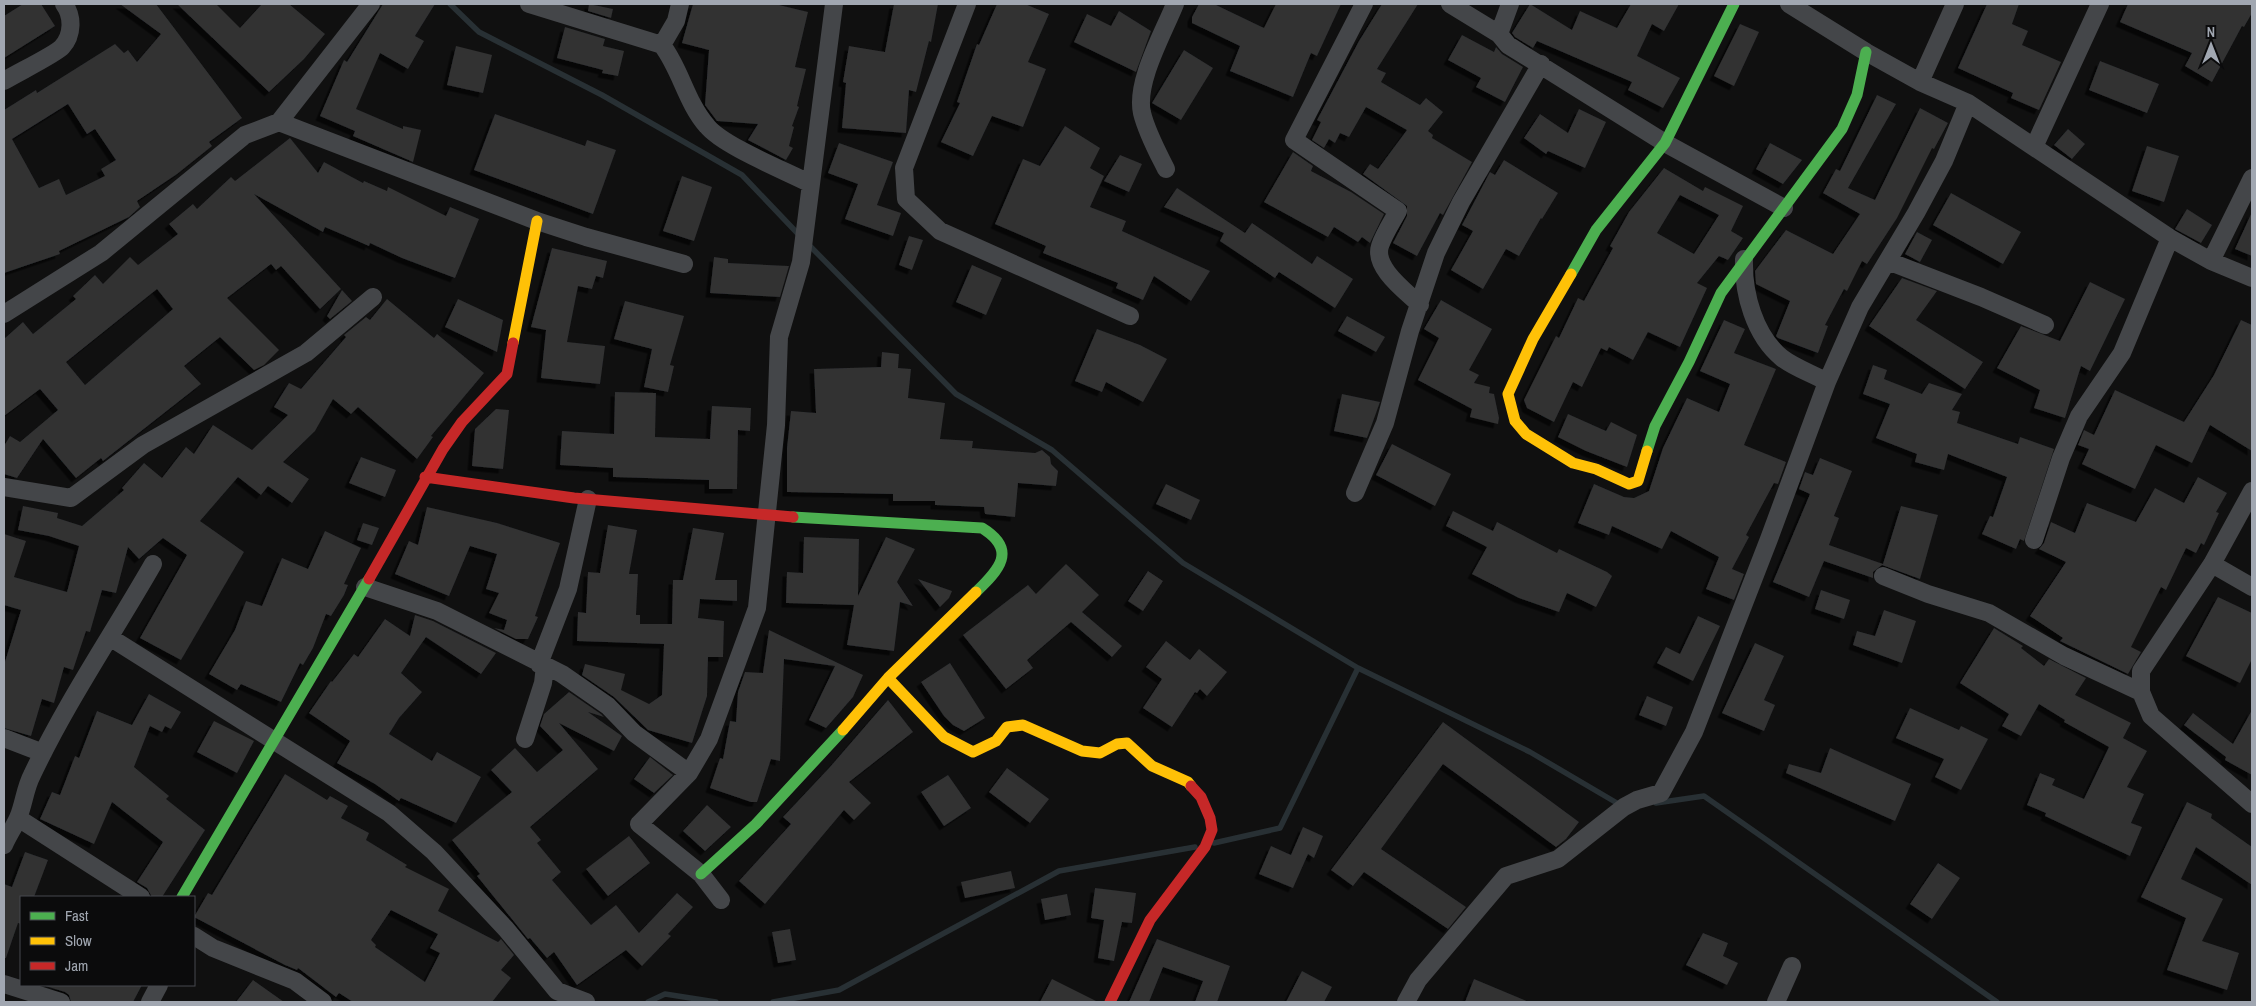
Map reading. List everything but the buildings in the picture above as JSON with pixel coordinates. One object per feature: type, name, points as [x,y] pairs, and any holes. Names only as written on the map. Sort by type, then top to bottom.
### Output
[{"type":"street","points":[[4,80],[62,48],[70,30],[70,13],[64,4]]},
{"type":"street","points":[[4,314],[101,253],[245,136],[279,122],[372,4]]},
{"type":"street","points":[[529,4],[662,45],[673,59],[689,99],[708,127],[738,148],[811,184]]},
{"type":"street","points":[[662,45],[676,21],[680,4]]},
{"type":"street","points":[[721,900],[701,874],[639,824],[689,773],[709,739],[757,608],[776,425],[779,337],[801,262],[834,4]]},
{"type":"street","points":[[968,4],[904,168],[906,199],[940,231],[1130,316]]},
{"type":"street","points":[[1166,170],[1151,140],[1142,111],[1143,84],[1175,4]]},
{"type":"street","points":[[1364,4],[1294,140],[1398,211],[1379,248],[1380,261],[1385,270],[1420,305]]},
{"type":"street","points":[[1450,4],[1499,34],[1508,45],[1665,143],[1784,208]]},
{"type":"street","points":[[1499,34],[1510,4]]},
{"type":"street","points":[[1734,4],[1665,143],[1596,230],[1533,339],[1508,394],[1515,421],[1526,434],[1573,463],[1596,469],[1628,484],[1638,481],[1655,426],[1689,362],[1721,292],[1744,258],[1784,208],[1842,129],[1858,95],[1866,52]]},
{"type":"street","points":[[1789,4],[1866,52],[1920,82],[1968,103],[2170,238],[2211,261],[2252,278]]},
{"type":"street","points":[[1920,82],[1955,4]]},
{"type":"street","points":[[2034,147],[2100,4]]},
{"type":"street","points":[[1355,494],[1385,423],[1407,339],[1436,253],[1461,202],[1541,64]]},
{"type":"street","points":[[1406,1002],[1418,980],[1506,876],[1558,859],[1624,807],[1637,800],[1661,793],[1671,778],[1694,732],[1770,539],[1827,382],[1860,306],[1888,261],[1944,161],[1968,103]]},
{"type":"street","points":[[279,122],[537,221],[586,237],[684,264]]},
{"type":"street","points":[[2211,261],[2252,178]]},
{"type":"street","points":[[183,896],[365,587],[425,477],[456,430],[473,409],[499,387],[507,374],[537,221]]},
{"type":"street","points":[[2034,540],[2061,458],[2079,416],[2122,353],[2170,238]]},
{"type":"street","points":[[1744,258],[1744,275],[1749,303],[1764,339],[1783,358],[1827,382]]},
{"type":"street","points":[[1888,261],[1981,297],[2045,325]]},
{"type":"street","points":[[4,487],[71,498],[144,446],[306,353],[373,297]]},
{"type":"street","points":[[425,477],[588,499],[767,515],[982,528],[997,537],[1003,553],[999,570],[888,678],[819,758],[756,824],[701,874]]},
{"type":"street","points":[[2252,490],[2212,564],[2141,671],[2140,692],[2151,716],[2252,804]]},
{"type":"street","points":[[526,739],[543,683],[542,665],[568,588],[588,499]]},
{"type":"street","points":[[4,845],[18,818],[31,776],[43,753],[96,658],[110,638],[153,564]]},
{"type":"street","points":[[2212,564],[2252,587]]},
{"type":"street","points":[[1883,576],[1928,594],[1989,613],[2056,652],[2140,692]]},
{"type":"street","points":[[365,587],[437,611],[562,674],[608,706],[634,733],[689,773]]},
{"type":"street","points":[[110,638],[274,739],[316,769],[389,813],[434,852],[506,929],[557,991],[586,1002]]},
{"type":"street","points":[[888,678],[944,737],[973,752],[996,740],[1007,727],[1023,725],[1082,751],[1100,753],[1117,744],[1127,743],[1152,766],[1188,782],[1201,797],[1210,818],[1212,830],[1205,847],[1150,920],[1110,1002]]},
{"type":"street","points":[[4,738],[43,753]]},
{"type":"street","points":[[18,818],[140,896]]},
{"type":"street","points":[[195,937],[213,948],[295,981],[323,1002]]},
{"type":"street","points":[[1776,1002],[1792,966]]},
{"type":"street","points":[[4,984],[61,1002]]},
{"type":"street","points":[[150,1002],[158,986]]},
{"type":"waterway","points":[[450,4],[479,32],[602,95],[742,175],[801,237]]},
{"type":"waterway","points":[[807,243],[956,394],[1052,450],[1183,563],[1358,668],[1530,752],[1622,806]]},
{"type":"waterway","points":[[1214,843],[1280,828],[1358,668]]},
{"type":"waterway","points":[[1656,803],[1704,796],[1997,1002]]},
{"type":"waterway","points":[[773,1002],[839,990],[1059,871],[1195,847]]},
{"type":"waterway","points":[[648,1002],[665,994],[716,1002]]},
{"type":"traffic: fast","points":[[1571,274],[1596,230],[1665,143],[1734,4]]},
{"type":"traffic: fast","points":[[1647,451],[1655,426],[1689,362],[1721,293],[1842,129],[1857,95],[1866,52]]},
{"type":"traffic: fast","points":[[793,517],[982,528],[993,536],[1002,552],[1001,560],[992,576],[976,592]]},
{"type":"traffic: fast","points":[[183,896],[369,579]]},
{"type":"traffic: fast","points":[[701,874],[756,824],[843,730]]},
{"type":"traffic: slow","points":[[513,343],[537,221]]},
{"type":"traffic: slow","points":[[1571,274],[1533,339],[1508,394],[1515,421],[1526,434],[1573,463],[1596,469],[1629,484],[1638,481],[1647,451]]},
{"type":"traffic: slow","points":[[843,730],[888,678],[976,592]]},
{"type":"traffic: slow","points":[[888,678],[944,737],[973,752],[996,741],[1007,727],[1023,725],[1082,751],[1100,753],[1117,744],[1127,743],[1152,766],[1188,782],[1191,786]]},
{"type":"traffic: jam","points":[[369,579],[443,449],[462,422],[507,374],[513,343]]},
{"type":"traffic: jam","points":[[425,477],[574,498],[793,517]]},
{"type":"traffic: jam","points":[[1110,1002],[1150,920],[1205,847],[1212,830],[1210,818],[1201,797],[1191,786]]}]
